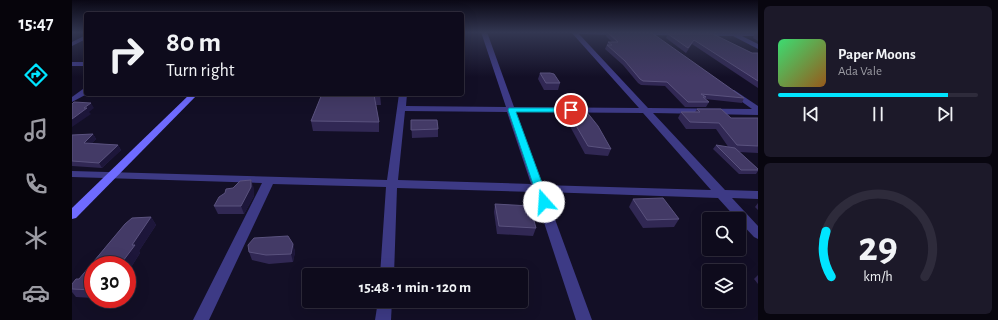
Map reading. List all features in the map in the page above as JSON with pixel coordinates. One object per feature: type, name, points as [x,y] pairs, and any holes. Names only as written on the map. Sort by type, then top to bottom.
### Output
[{"type":"street","points":[[489,47],[584,320]]},
{"type":"street","points":[[587,47],[758,234]]},
{"type":"street","points":[[72,64],[84,64]]},
{"type":"street","points":[[727,87],[758,111]]},
{"type":"street","points":[[72,100],[84,92]]},
{"type":"street","points":[[72,215],[192,96]]},
{"type":"street","points":[[387,268],[392,183],[403,96]]},
{"type":"street","points":[[402,108],[758,111]]},
{"type":"street","points":[[72,174],[758,195]]},
{"type":"street","points":[[201,320],[270,180]]},
{"type":"street","points":[[383,320],[384,308]]},
{"type":"building","points":[[609,47],[672,47],[744,98],[701,94],[706,97],[703,97],[709,102],[688,102],[667,82],[643,81],[625,61]]},
{"type":"building","points":[[705,47],[740,47],[752,53],[758,53],[758,81]]},
{"type":"building","points":[[540,73],[554,74],[560,83],[546,83]]},
{"type":"building","points":[[321,96],[374,96],[379,122],[311,121]]},
{"type":"building","points":[[74,102],[91,103],[84,108],[87,108],[72,119],[72,104]]},
{"type":"building","points":[[697,109],[721,109],[731,118],[758,118],[758,146],[737,145],[719,123],[690,122],[681,112],[700,112]]},
{"type":"building","points":[[586,111],[598,126],[611,149],[588,146],[568,112]]},
{"type":"building","points":[[411,120],[437,120],[438,129],[411,130]]},
{"type":"building","points":[[93,134],[84,143],[118,145],[99,163],[72,161],[72,135]]},
{"type":"building","points":[[716,145],[735,148],[758,170],[741,170]]},
{"type":"building","points":[[251,180],[251,187],[241,206],[214,206],[219,197],[225,193],[226,189],[233,188],[240,181]]},
{"type":"building","points":[[663,198],[679,219],[647,220],[633,199]]},
{"type":"building","points":[[495,204],[530,206],[536,228],[499,226]]},
{"type":"building","points":[[151,217],[132,245],[135,245],[127,256],[98,256],[125,224],[132,218]]},
{"type":"building","points":[[288,236],[293,244],[291,254],[266,255],[249,252],[248,245],[254,238]]},
{"type":"building","points":[[84,273],[84,290],[72,289],[72,284],[76,279],[79,279]]},
{"type":"route","points":[[544,202],[512,110],[571,110]]}]
